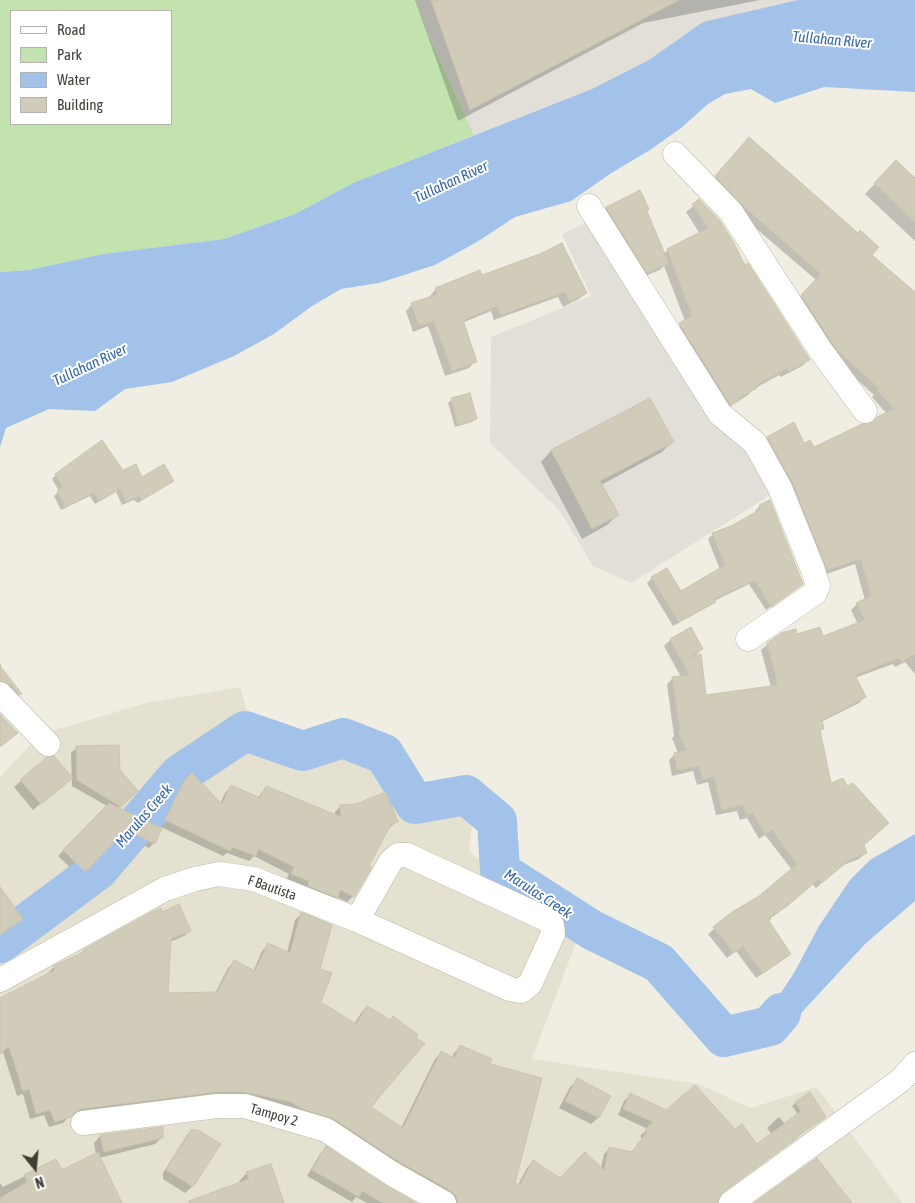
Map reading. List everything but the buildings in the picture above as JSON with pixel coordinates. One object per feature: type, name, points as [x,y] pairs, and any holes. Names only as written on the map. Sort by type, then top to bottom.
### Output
[{"type":"street","points":[[675,154],[732,212],[819,348],[865,411]]},
{"type":"street","points":[[589,206],[720,414],[755,443],[780,488],[813,570],[818,586],[815,593],[748,639]]},
{"type":"street","points":[[0,694],[48,744]]},
{"type":"street","name":"F Bautista","points":[[0,980],[166,889],[195,879],[219,874],[254,879],[358,920],[510,989],[521,991],[530,984],[553,934],[552,925],[546,919],[408,855],[398,855],[391,861],[358,920]]},
{"type":"street","points":[[731,1203],[901,1080],[915,1064]]},
{"type":"street","name":"Tampoy 2","points":[[83,1123],[217,1106],[245,1106],[326,1130],[391,1173],[444,1203]]},
{"type":"shaded area","points":[[416,0],[798,0],[752,12],[592,89],[474,135],[429,36]]},
{"type":"shaded area","points":[[587,222],[749,447],[775,492],[631,583],[593,566],[559,510],[490,443],[491,337],[591,296],[562,234]]},
{"type":"shaded area","points":[[240,687],[257,745],[293,766],[349,756],[379,772],[409,819],[474,811],[469,851],[513,887],[580,932],[532,1059],[698,1084],[751,1108],[817,1087],[902,1203],[0,1203],[0,777],[41,734],[150,702]]},
{"type":"green space","points":[[0,0],[416,0],[429,37],[474,135],[353,183],[295,214],[224,239],[103,254],[29,270],[0,272]]},
{"type":"water","name":"Tullahan River","points":[[798,0],[915,0],[915,92],[824,87],[775,103],[751,89],[725,94],[708,104],[681,128],[650,150],[613,172],[571,201],[515,217],[477,242],[435,265],[379,283],[341,289],[312,306],[274,334],[234,356],[172,382],[125,389],[95,411],[49,409],[6,428],[0,447],[0,272],[29,270],[103,254],[224,239],[295,214],[353,183],[592,89],[649,60],[703,22]]},
{"type":"water","points":[[915,834],[915,901],[865,944],[791,1024],[760,1043],[733,1048],[733,1027],[745,1026],[772,1006],[794,973],[819,926],[850,880],[870,860]]},
{"type":"waterway","name":"Marulas Creek","points":[[0,943],[98,870],[179,775],[245,731],[303,751],[343,738],[384,754],[415,804],[466,795],[497,821],[500,871],[592,930],[659,963],[724,1037],[770,1026],[781,1013]]}]
